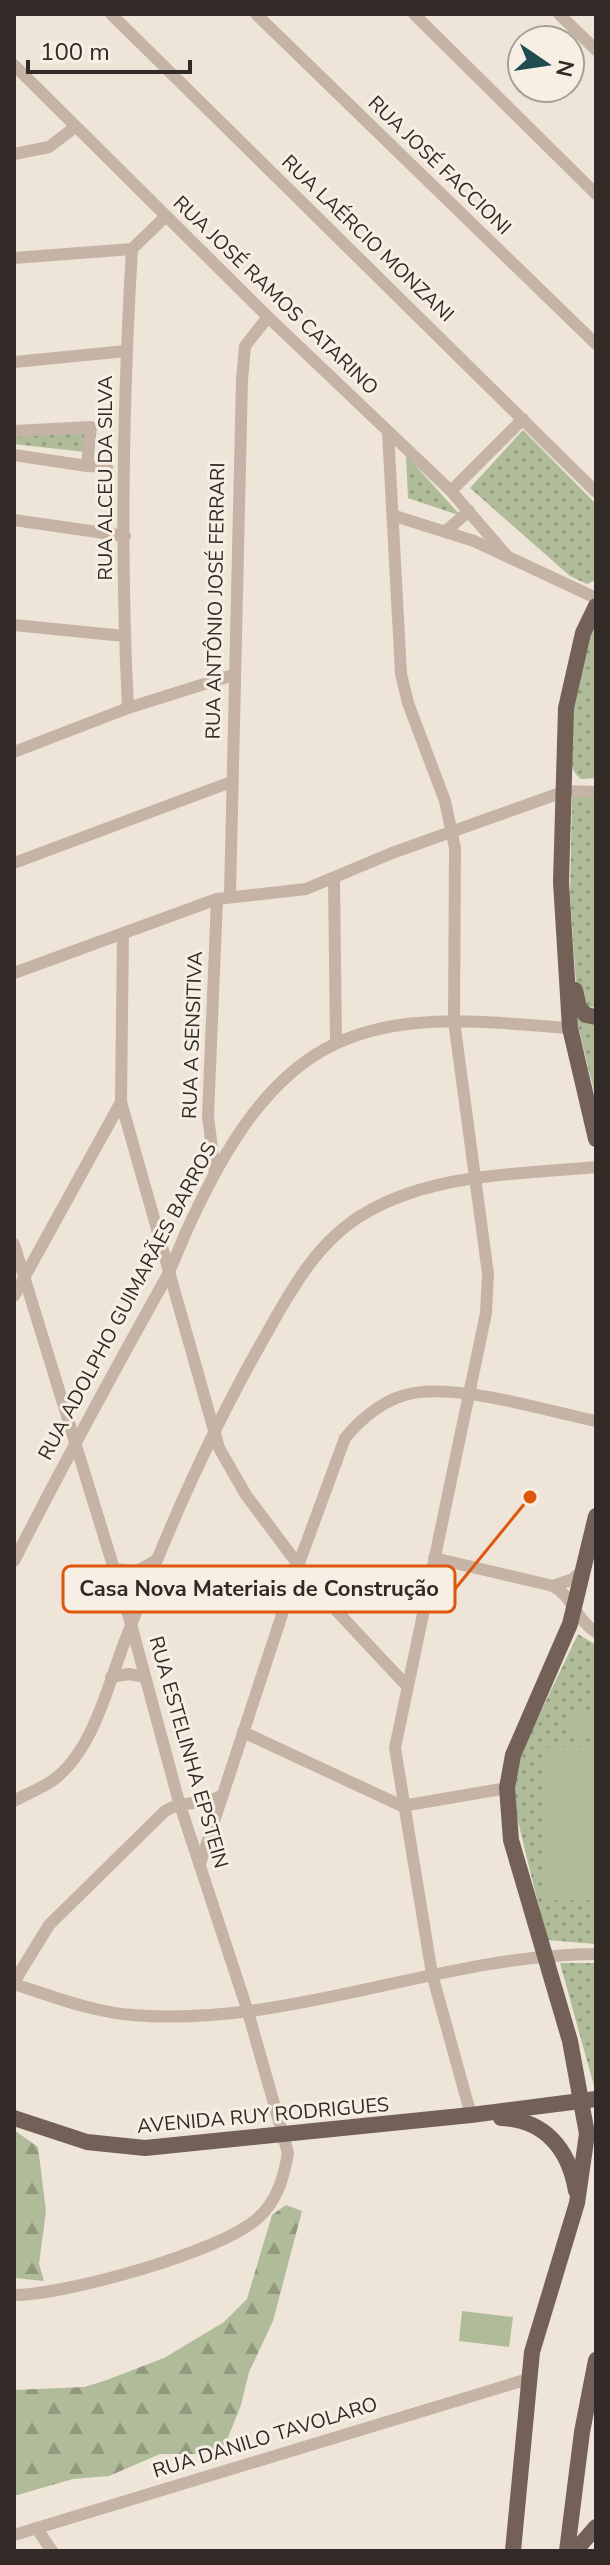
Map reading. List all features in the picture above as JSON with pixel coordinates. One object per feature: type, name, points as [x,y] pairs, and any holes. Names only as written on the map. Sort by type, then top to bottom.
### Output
[{"type":"main road","points":[[596,606],[583,633],[566,708],[561,882],[569,969],[570,1028],[596,1139]]},
{"type":"main road","points":[[569,969],[579,1008],[586,1015],[596,1017]]},
{"type":"main road","points":[[513,2551],[528,2379],[542,2312],[577,2203],[589,2100],[511,1840],[507,1788],[513,1755],[574,1611],[596,1516]]},
{"type":"main road","name":"AVENIDA RUY RODRIGUES","points":[[14,2118],[63,2137],[115,2147],[174,2146],[589,2100]]},
{"type":"main road","name":"AVENIDA RUY RODRIGUES","points":[[471,2115],[518,2119],[551,2136],[567,2157],[577,2203]]},
{"type":"main road","points":[[567,2551],[596,2360]]},
{"type":"main road","points":[[570,2522],[593,2530],[575,2551]]},
{"type":"street","name":"RUA LAÉRCIO MONZANI","points":[[111,14],[596,492]]},
{"type":"street","name":"RUA JOSÉ FACCIONI","points":[[256,14],[596,344]]},
{"type":"street","points":[[414,14],[596,194]]},
{"type":"street","points":[[559,14],[596,50]]},
{"type":"street","name":"RUA JOSÉ RAMOS CATARINO","points":[[14,65],[268,317],[451,491],[507,556]]},
{"type":"street","points":[[14,154],[49,147],[75,127]]},
{"type":"street","points":[[14,258],[132,249],[166,216]]},
{"type":"street","name":"RUA ALCEU DA SILVA","points":[[128,708],[124,636],[126,351],[132,249]]},
{"type":"street","name":"RUA ANTÔNIO JOSÉ FERRARI","points":[[223,897],[231,782],[242,380],[245,346],[268,317]]},
{"type":"street","points":[[14,362],[126,351]]},
{"type":"street","points":[[451,491],[523,419]]},
{"type":"street","points":[[14,431],[90,425],[87,466]]},
{"type":"street","points":[[388,432],[395,516],[394,587],[401,674],[451,832],[456,875],[454,1021],[488,1274],[486,1313],[395,1748],[402,1806],[432,1974],[471,2115]]},
{"type":"street","points":[[14,455],[107,467]]},
{"type":"street","points":[[447,530],[469,511]]},
{"type":"street","points":[[395,516],[447,530],[596,598]]},
{"type":"street","points":[[14,520],[125,536]]},
{"type":"street","points":[[14,625],[124,636]]},
{"type":"street","points":[[14,752],[128,708],[233,675]]},
{"type":"street","points":[[14,863],[231,782]]},
{"type":"street","points":[[14,973],[223,897],[306,889],[542,799],[566,791],[596,792]]},
{"type":"street","points":[[542,799],[558,807],[564,816]]},
{"type":"street","points":[[334,878],[336,1043]]},
{"type":"street","name":"RUA A SENSITIVA","points":[[215,1173],[208,1116],[223,897]]},
{"type":"street","points":[[123,934],[121,1102],[225,1460],[246,1495],[317,1590],[406,1685]]},
{"type":"street","name":"RUA ADOLPHO GUIMARÃES BARROS","points":[[14,1561],[76,1440],[169,1272],[215,1173],[265,1098],[336,1043],[378,1030],[454,1021],[570,1028]]},
{"type":"street","points":[[14,1296],[121,1102]]},
{"type":"street","points":[[14,1801],[52,1781],[82,1747],[155,1561],[214,1427],[297,1279],[340,1230],[367,1212],[410,1192],[475,1179],[596,1167]]},
{"type":"street","name":"RUA ESTELINHA EPSTEIN","points":[[14,1244],[131,1624],[179,1802],[285,2134]]},
{"type":"street","points":[[200,1864],[299,1563],[345,1438],[358,1423],[389,1401],[407,1394],[445,1392],[596,1421]]},
{"type":"street","points":[[434,1558],[553,1586],[564,1593],[574,1611],[596,1632]]},
{"type":"street","points":[[113,1569],[137,1571],[155,1561]]},
{"type":"street","points":[[553,1586],[573,1579],[584,1569]]},
{"type":"street","points":[[111,1677],[129,1674],[145,1677]]},
{"type":"street","points":[[243,1732],[402,1806],[507,1788]]},
{"type":"street","points":[[221,1796],[208,1803],[179,1802],[137,1837],[49,1925],[14,1983],[128,2015],[175,2017],[248,2012],[432,1974],[544,1955],[596,1954]]},
{"type":"street","points":[[14,2295],[42,2293],[124,2272],[196,2249],[244,2228],[261,2216],[276,2196],[288,2153],[285,2134]]},
{"type":"street","name":"RUA DANILO TAVOLARO","points":[[14,2535],[528,2379]]},
{"type":"street","points":[[37,2529],[52,2551]]},
{"type":"green space","points":[[88,426],[85,452],[14,444],[14,437]]},
{"type":"green space","points":[[523,430],[596,504],[596,580],[587,584],[570,576],[470,488]]},
{"type":"green space","points":[[406,455],[461,516],[408,498]]},
{"type":"green space","points":[[596,614],[596,778],[581,779],[572,767],[569,726]]},
{"type":"green space","points":[[578,794],[596,794],[596,1007],[588,1008],[577,999],[570,895],[572,798]]},
{"type":"green space","points":[[576,1018],[596,1023],[596,1099]]},
{"type":"green space","points":[[578,1634],[596,1645],[596,1944],[547,1940],[514,1805],[521,1753]]},
{"type":"green space","points":[[569,1711],[596,1712],[596,1739],[568,1737]]},
{"type":"green space","points":[[547,1747],[596,1747],[596,1900],[545,1900]]},
{"type":"green space","points":[[560,1963],[596,1963],[596,2086],[594,2086]]},
{"type":"green space","points":[[14,2130],[38,2147],[46,2211],[39,2264],[44,2281],[14,2278]]},
{"type":"green space","points":[[286,2205],[302,2211],[273,2321],[249,2372],[241,2405],[223,2450],[198,2454],[160,2454],[109,2476],[73,2479],[14,2496],[14,2390],[84,2387],[104,2381],[164,2358],[224,2322],[247,2299],[272,2215]]},
{"type":"green space","points":[[462,2311],[513,2317],[509,2347],[459,2341]]},
{"type":"place","name":"Casa Nova Materiais de Construção","points":[[530,1497]]}]
